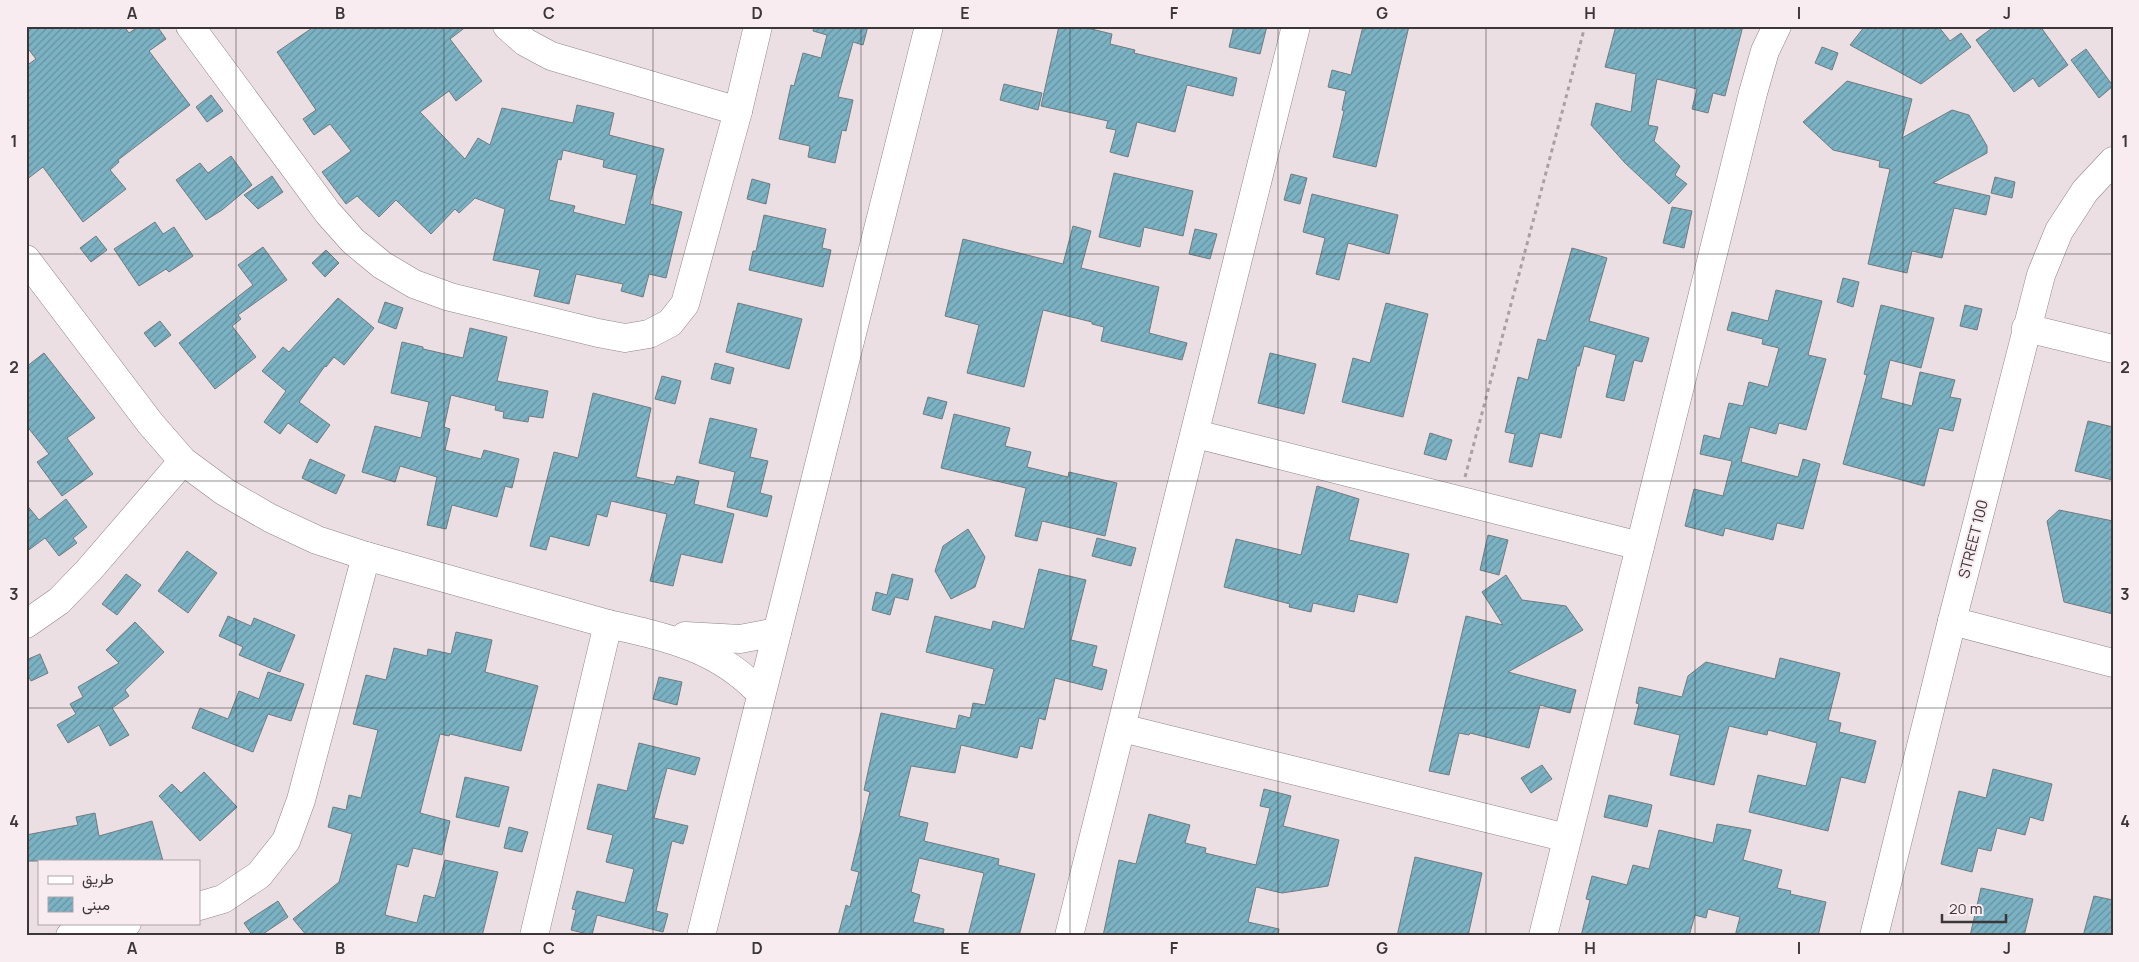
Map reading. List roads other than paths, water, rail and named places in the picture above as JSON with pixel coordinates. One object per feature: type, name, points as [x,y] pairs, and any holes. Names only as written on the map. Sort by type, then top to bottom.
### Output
[{"type":"street","points":[[190,26],[328,213],[353,241],[382,265],[414,284],[450,297],[625,338],[649,334],[670,323],[685,304],[738,110],[758,26]]},
{"type":"street","points":[[508,26],[526,42],[551,56],[738,110]]},
{"type":"street","points":[[701,936],[929,26]]},
{"type":"street","points":[[1069,936],[1196,434],[1296,26]]},
{"type":"street","points":[[1543,936],[1753,93],[1765,51],[1777,26]]},
{"type":"street","name":"STREET 100","points":[[1874,936],[2026,328],[2041,275],[2059,231],[2085,191],[2113,161]]},
{"type":"street","points":[[26,259],[150,422],[183,461],[225,492],[270,518],[317,540],[366,556],[608,624],[642,631],[721,639],[740,639],[777,632]]},
{"type":"street","points":[[2026,328],[2113,349]]},
{"type":"street","points":[[1196,434],[1640,546]]},
{"type":"street","points":[[26,624],[65,594],[183,461]]},
{"type":"street","points":[[200,906],[223,899],[259,875],[286,841],[301,800],[366,556]]},
{"type":"street","points":[[1952,622],[2113,663]]},
{"type":"street","points":[[534,936],[608,624]]},
{"type":"street","points":[[642,631],[700,650],[716,658],[733,667],[761,694]]},
{"type":"street","points":[[1122,728],[1567,838]]},
{"type":"street","points":[[70,936],[123,924]]}]
